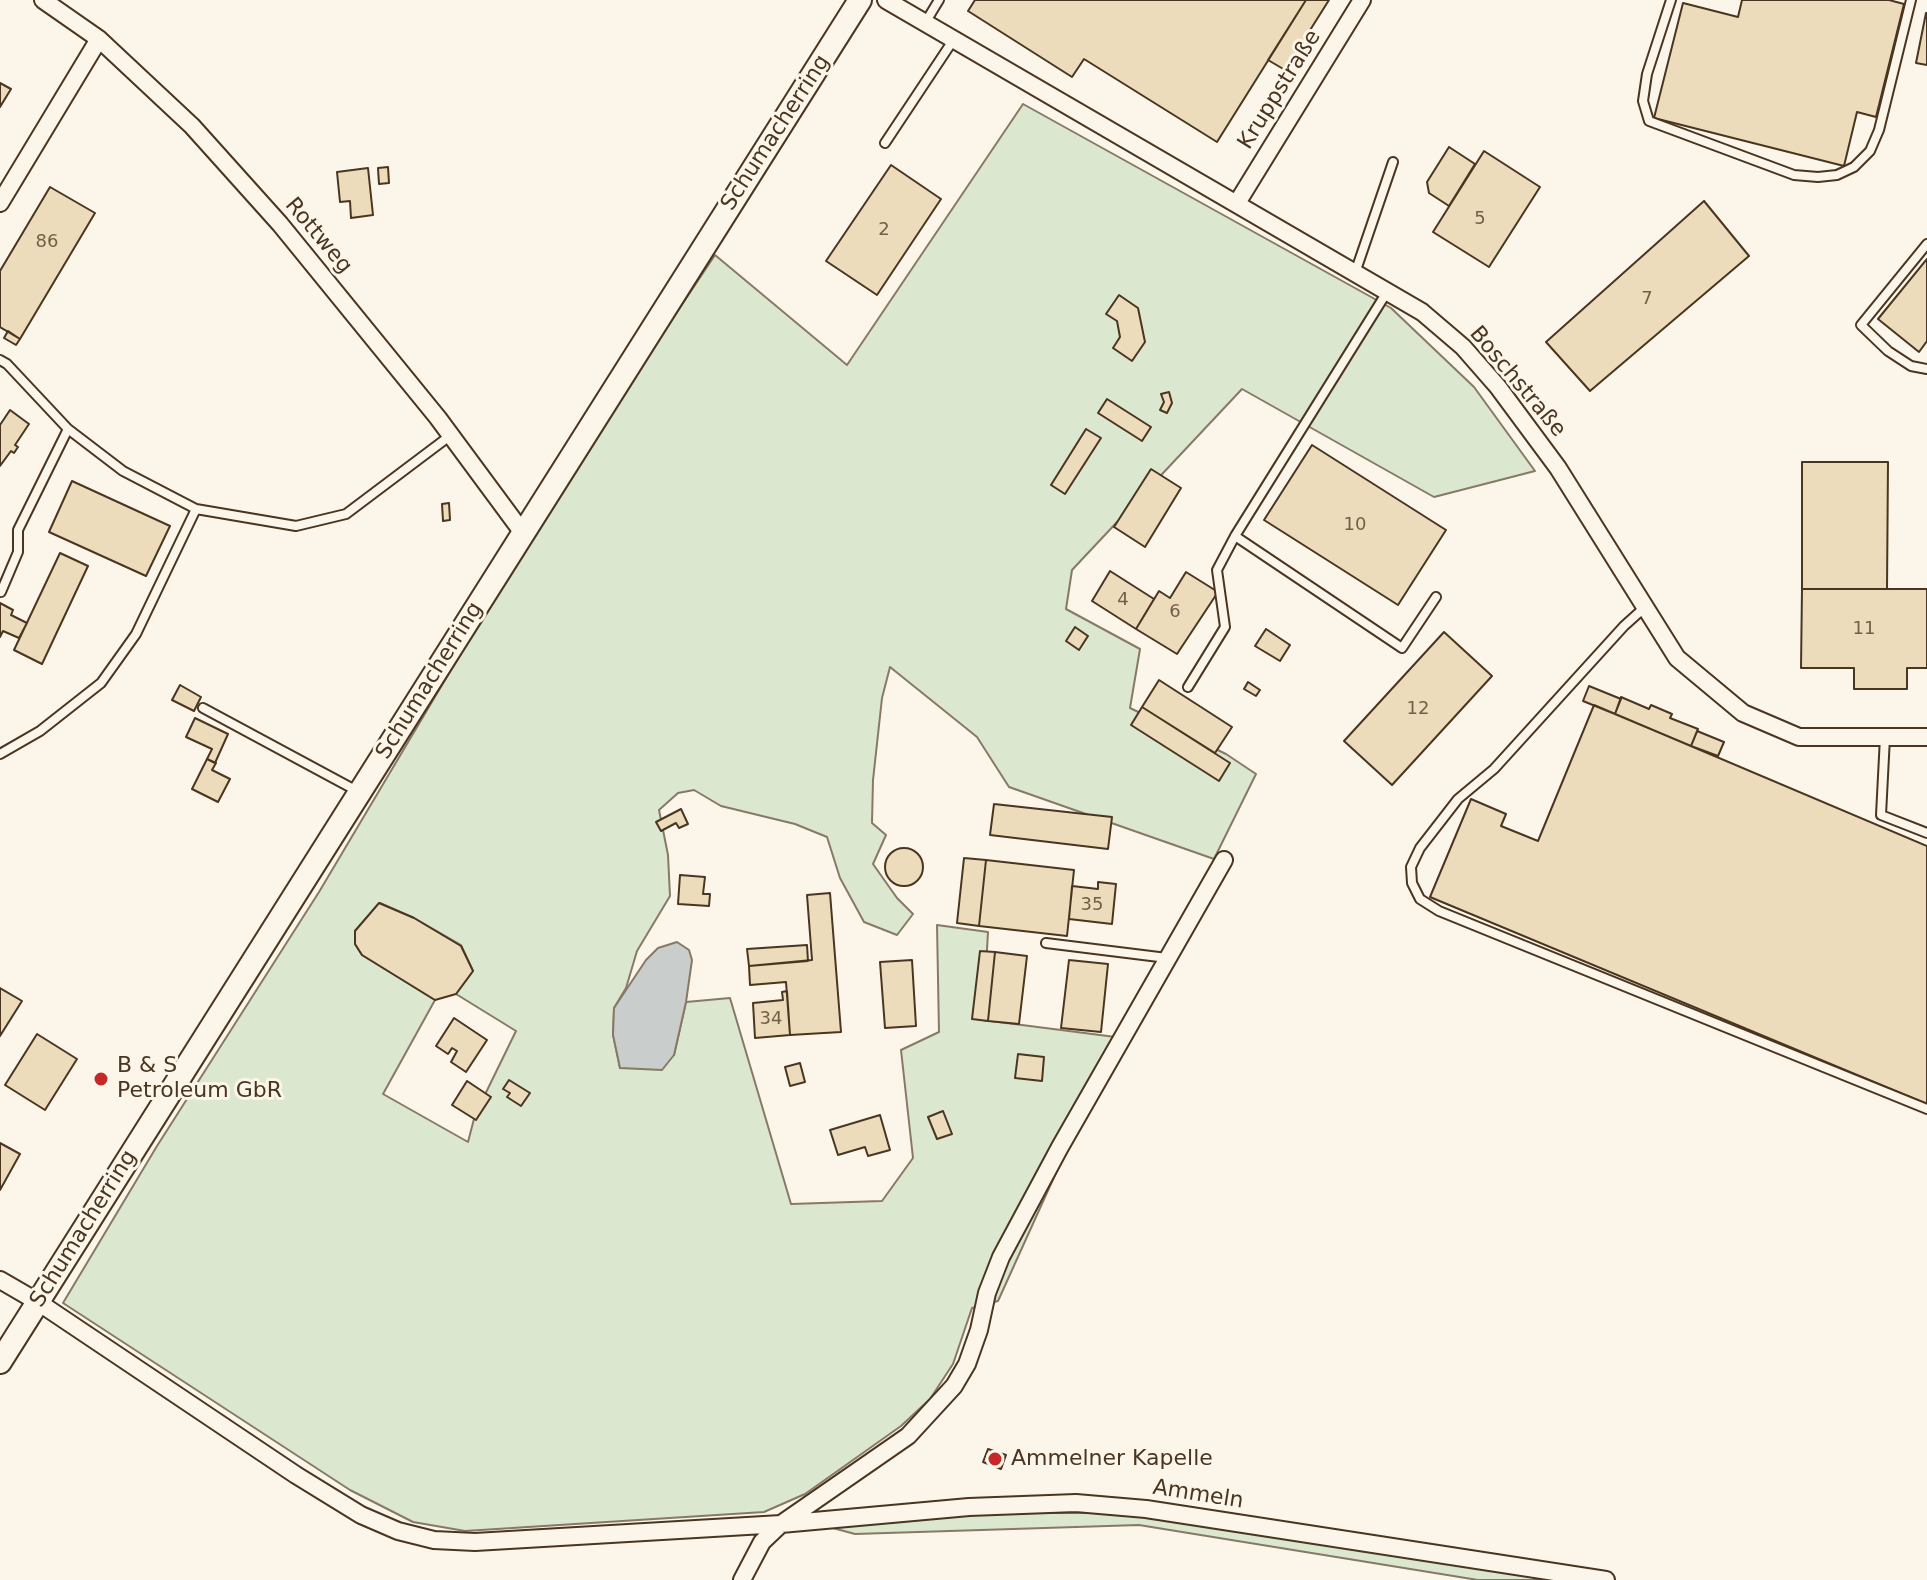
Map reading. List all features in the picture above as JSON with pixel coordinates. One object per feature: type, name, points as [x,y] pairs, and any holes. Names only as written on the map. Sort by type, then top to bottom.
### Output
[{"type":"main road","name":"Schumacherring","points":[[0,1362],[860,0]]},
{"type":"street","name":"Rottweg","points":[[43,0],[99,39],[192,126],[270,213],[451,435],[523,533]]},
{"type":"street","name":"Boschstraße","points":[[886,0],[1422,312],[1463,347],[1498,387],[1558,468],[1677,658],[1743,713],[1799,737],[1927,737]]},
{"type":"street","name":"Kruppstraße","points":[[1237,203],[1362,0]]},
{"type":"street","points":[[0,203],[99,39]]},
{"type":"street","points":[[742,1580],[762,1542],[781,1524],[908,1436],[954,1386],[967,1364],[987,1293],[1001,1257],[1060,1147],[1224,860]]},
{"type":"street","name":"Ammeln","points":[[0,1280],[361,1515],[398,1531],[434,1540],[475,1542],[781,1524],[969,1507],[1076,1503],[1161,1511],[1606,1580]]},
{"type":"lane","points":[[925,23],[939,0]]},
{"type":"lane","points":[[1671,0],[1647,74],[1643,101],[1649,121],[1794,175],[1818,177],[1837,175],[1854,167],[1870,151],[1879,130],[1911,0]]},
{"type":"lane","points":[[885,143],[954,39]]},
{"type":"lane","points":[[1355,274],[1393,162]]},
{"type":"lane","points":[[1927,244],[1861,325],[1888,351],[1911,366],[1927,369]]},
{"type":"lane","points":[[1188,687],[1225,627],[1217,570],[1387,291]]},
{"type":"lane","points":[[0,360],[68,429],[123,471],[196,509],[296,526],[346,514],[451,435]]},
{"type":"lane","points":[[1,592],[18,552],[18,530],[68,429]]},
{"type":"lane","points":[[0,754],[40,731],[101,683],[136,634],[196,509]]},
{"type":"lane","points":[[1235,536],[1402,648],[1436,597]]},
{"type":"lane","points":[[1644,608],[1494,769],[1458,799],[1420,848],[1411,867],[1412,883],[1420,899],[1439,911],[1927,1109]]},
{"type":"lane","points":[[203,708],[360,792]]},
{"type":"lane","points":[[1885,737],[1881,815],[1927,833]]},
{"type":"lane","points":[[1046,943],[1168,958]]},
{"type":"green space","points":[[1023,104],[1391,308],[1474,387],[1535,471],[1434,497],[1242,389],[1072,570],[1066,609],[1140,649],[1130,708],[1226,754],[1256,774],[1214,859],[1009,787],[977,737],[890,667],[882,698],[873,780],[872,823],[886,835],[873,864],[897,898],[913,914],[897,935],[864,922],[840,878],[827,837],[795,824],[721,806],[694,790],[678,793],[659,810],[668,855],[670,896],[637,951],[626,988],[614,1008],[613,1034],[620,1068],[674,1055],[686,1002],[730,998],[791,1204],[882,1201],[913,1158],[901,1050],[939,1032],[937,925],[988,932],[983,1020],[1131,1039],[1060,1164],[998,1301],[972,1308],[953,1364],[930,1399],[901,1426],[805,1494],[764,1512],[465,1531],[413,1522],[350,1490],[63,1303],[157,1146],[319,892],[461,653],[633,378],[715,255],[847,365]],"holes":[[[380,903],[461,945],[473,971],[456,994],[516,1031],[475,1115],[468,1142],[383,1094],[435,1000],[362,955],[355,944],[355,931]]]},
{"type":"green space","points":[[966,1513],[1145,1513],[1586,1580],[1478,1580],[1139,1525],[855,1534],[818,1524]]},
{"type":"shaded area","points":[[677,942],[689,950],[692,960],[674,1055],[662,1070],[620,1068],[613,1035],[614,1008],[646,960],[658,948]]},
{"type":"building","points":[[975,0],[1306,0],[1217,142],[1084,59],[1072,77],[968,11]]},
{"type":"building","points":[[1306,0],[1329,0],[1285,70],[1268,60]]},
{"type":"building","points":[[1742,0],[1889,0],[1904,4],[1876,117],[1857,112],[1844,166],[1654,118],[1683,3],[1738,17]]},
{"type":"building","points":[[1927,13],[1927,65],[1916,63]]},
{"type":"building","points":[[0,83],[11,89],[0,107]]},
{"type":"building","points":[[1449,147],[1475,164],[1449,206],[1429,193],[1427,182]]},
{"type":"building","points":[[1484,151],[1540,187],[1489,267],[1433,232]]},
{"type":"building","points":[[891,165],[941,199],[877,295],[826,261]]},
{"type":"building","points":[[388,167],[389,183],[379,184],[378,168]]},
{"type":"building","points":[[368,168],[373,215],[351,218],[350,201],[340,202],[337,172]]},
{"type":"building","points":[[50,187],[95,213],[20,339],[0,327],[0,271]]},
{"type":"building","points":[[1704,201],[1749,256],[1590,391],[1546,342]]},
{"type":"building","points":[[1927,259],[1927,341],[1919,352],[1878,319]]},
{"type":"building","points":[[1119,295],[1138,308],[1145,342],[1132,361],[1113,348],[1120,337],[1117,321],[1106,314]]},
{"type":"building","points":[[8,331],[20,339],[16,345],[4,338]]},
{"type":"building","points":[[1169,392],[1172,403],[1167,413],[1160,410],[1164,402],[1161,394]]},
{"type":"building","points":[[1107,399],[1151,427],[1142,441],[1098,413]]},
{"type":"building","points":[[10,410],[29,424],[15,445],[18,447],[14,453],[11,451],[0,466],[0,425]]},
{"type":"building","points":[[1086,429],[1101,438],[1065,494],[1051,485]]},
{"type":"building","points":[[1312,445],[1446,530],[1398,605],[1264,520]]},
{"type":"building","points":[[1802,462],[1888,462],[1887,589],[1802,589]]},
{"type":"building","points":[[1151,469],[1181,488],[1145,547],[1114,527]]},
{"type":"building","points":[[72,481],[170,526],[146,576],[49,532]]},
{"type":"building","points":[[449,503],[450,520],[443,521],[442,504]]},
{"type":"building","points":[[60,553],[88,566],[42,664],[14,650]]},
{"type":"building","points":[[1110,571],[1154,599],[1136,629],[1092,601]]},
{"type":"building","points":[[1186,572],[1218,592],[1177,654],[1136,629],[1159,591],[1170,598]]},
{"type":"building","points":[[1802,589],[1927,589],[1927,668],[1907,668],[1907,689],[1854,689],[1854,668],[1801,668]]},
{"type":"building","points":[[0,603],[13,610],[11,615],[27,623],[19,638],[3,631],[0,637]]},
{"type":"building","points":[[1075,627],[1088,636],[1079,650],[1066,641]]},
{"type":"building","points":[[1266,629],[1290,645],[1280,661],[1255,646]]},
{"type":"building","points":[[1444,632],[1492,676],[1392,785],[1344,741]]},
{"type":"building","points":[[1159,680],[1232,727],[1215,753],[1142,707]]},
{"type":"building","points":[[1248,682],[1260,690],[1256,696],[1244,689]]},
{"type":"building","points":[[180,685],[201,697],[194,711],[172,700]]},
{"type":"building","points":[[1589,686],[1621,699],[1615,714],[1583,701]]},
{"type":"building","points":[[1621,697],[1649,709],[1651,705],[1672,714],[1670,718],[1698,729],[1691,746],[1615,714]]},
{"type":"building","points":[[1594,705],[1927,846],[1927,1104],[1430,897],[1471,799],[1506,814],[1501,826],[1538,841]]},
{"type":"building","points":[[1142,707],[1230,763],[1219,781],[1131,725]]},
{"type":"building","points":[[195,718],[228,734],[215,763],[207,759],[212,749],[186,737]]},
{"type":"building","points":[[1697,731],[1724,742],[1718,756],[1691,746]]},
{"type":"building","points":[[207,759],[216,763],[212,770],[230,779],[218,802],[192,789]]},
{"type":"building","points":[[994,804],[1112,817],[1108,849],[990,835]]},
{"type":"building","points":[[681,809],[688,824],[679,828],[676,823],[661,831],[656,822]]},
{"type":"building","points":[[904,848],[917,854],[923,867],[917,880],[904,886],[891,880],[885,867],[891,854]]},
{"type":"building","points":[[964,858],[986,860],[979,926],[957,923]]},
{"type":"building","points":[[986,860],[1074,870],[1067,936],[979,926]]},
{"type":"building","points":[[680,875],[705,877],[703,894],[710,894],[709,906],[678,904]]},
{"type":"building","points":[[1098,882],[1116,884],[1112,924],[1069,919],[1072,886],[1098,889]]},
{"type":"building","points":[[830,893],[841,1032],[790,1035],[786,982],[750,985],[749,966],[812,960],[807,895]]},
{"type":"building","points":[[379,903],[414,918],[461,946],[473,971],[456,994],[435,1000],[362,955],[355,944],[355,931]]},
{"type":"building","points":[[807,945],[808,961],[749,966],[747,949]]},
{"type":"building","points":[[980,951],[995,952],[988,1021],[972,1019]]},
{"type":"building","points":[[995,952],[1027,956],[1019,1024],[988,1021]]},
{"type":"building","points":[[912,960],[916,1026],[885,1028],[880,962]]},
{"type":"building","points":[[1069,960],[1108,964],[1101,1032],[1061,1028]]},
{"type":"building","points":[[0,988],[22,1001],[0,1036]]},
{"type":"building","points":[[787,991],[790,1035],[755,1038],[753,1003],[783,1000],[782,992]]},
{"type":"building","points":[[454,1018],[487,1040],[466,1072],[451,1062],[457,1051],[452,1048],[448,1054],[436,1046]]},
{"type":"building","points":[[37,1034],[77,1059],[45,1110],[5,1085]]},
{"type":"building","points":[[1018,1054],[1044,1057],[1042,1081],[1015,1078]]},
{"type":"building","points":[[800,1063],[805,1082],[790,1086],[785,1067]]},
{"type":"building","points":[[509,1080],[530,1093],[521,1106],[507,1097],[510,1093],[503,1089]]},
{"type":"building","points":[[467,1081],[491,1097],[476,1120],[452,1105]]},
{"type":"building","points":[[943,1111],[952,1134],[937,1139],[928,1117]]},
{"type":"building","points":[[880,1115],[890,1150],[868,1156],[865,1147],[838,1155],[830,1130]]},
{"type":"building","points":[[0,1143],[20,1154],[0,1190]]},
{"type":"building","name":"Ammelner Kapelle","points":[[988,1449],[1006,1455],[1001,1469],[983,1462]]},
{"type":"place","name":"B & S Petroleum GbR","points":[[101,1079]]},
{"type":"place","name":"Ammelner Kapelle","points":[[995,1459]]}]
